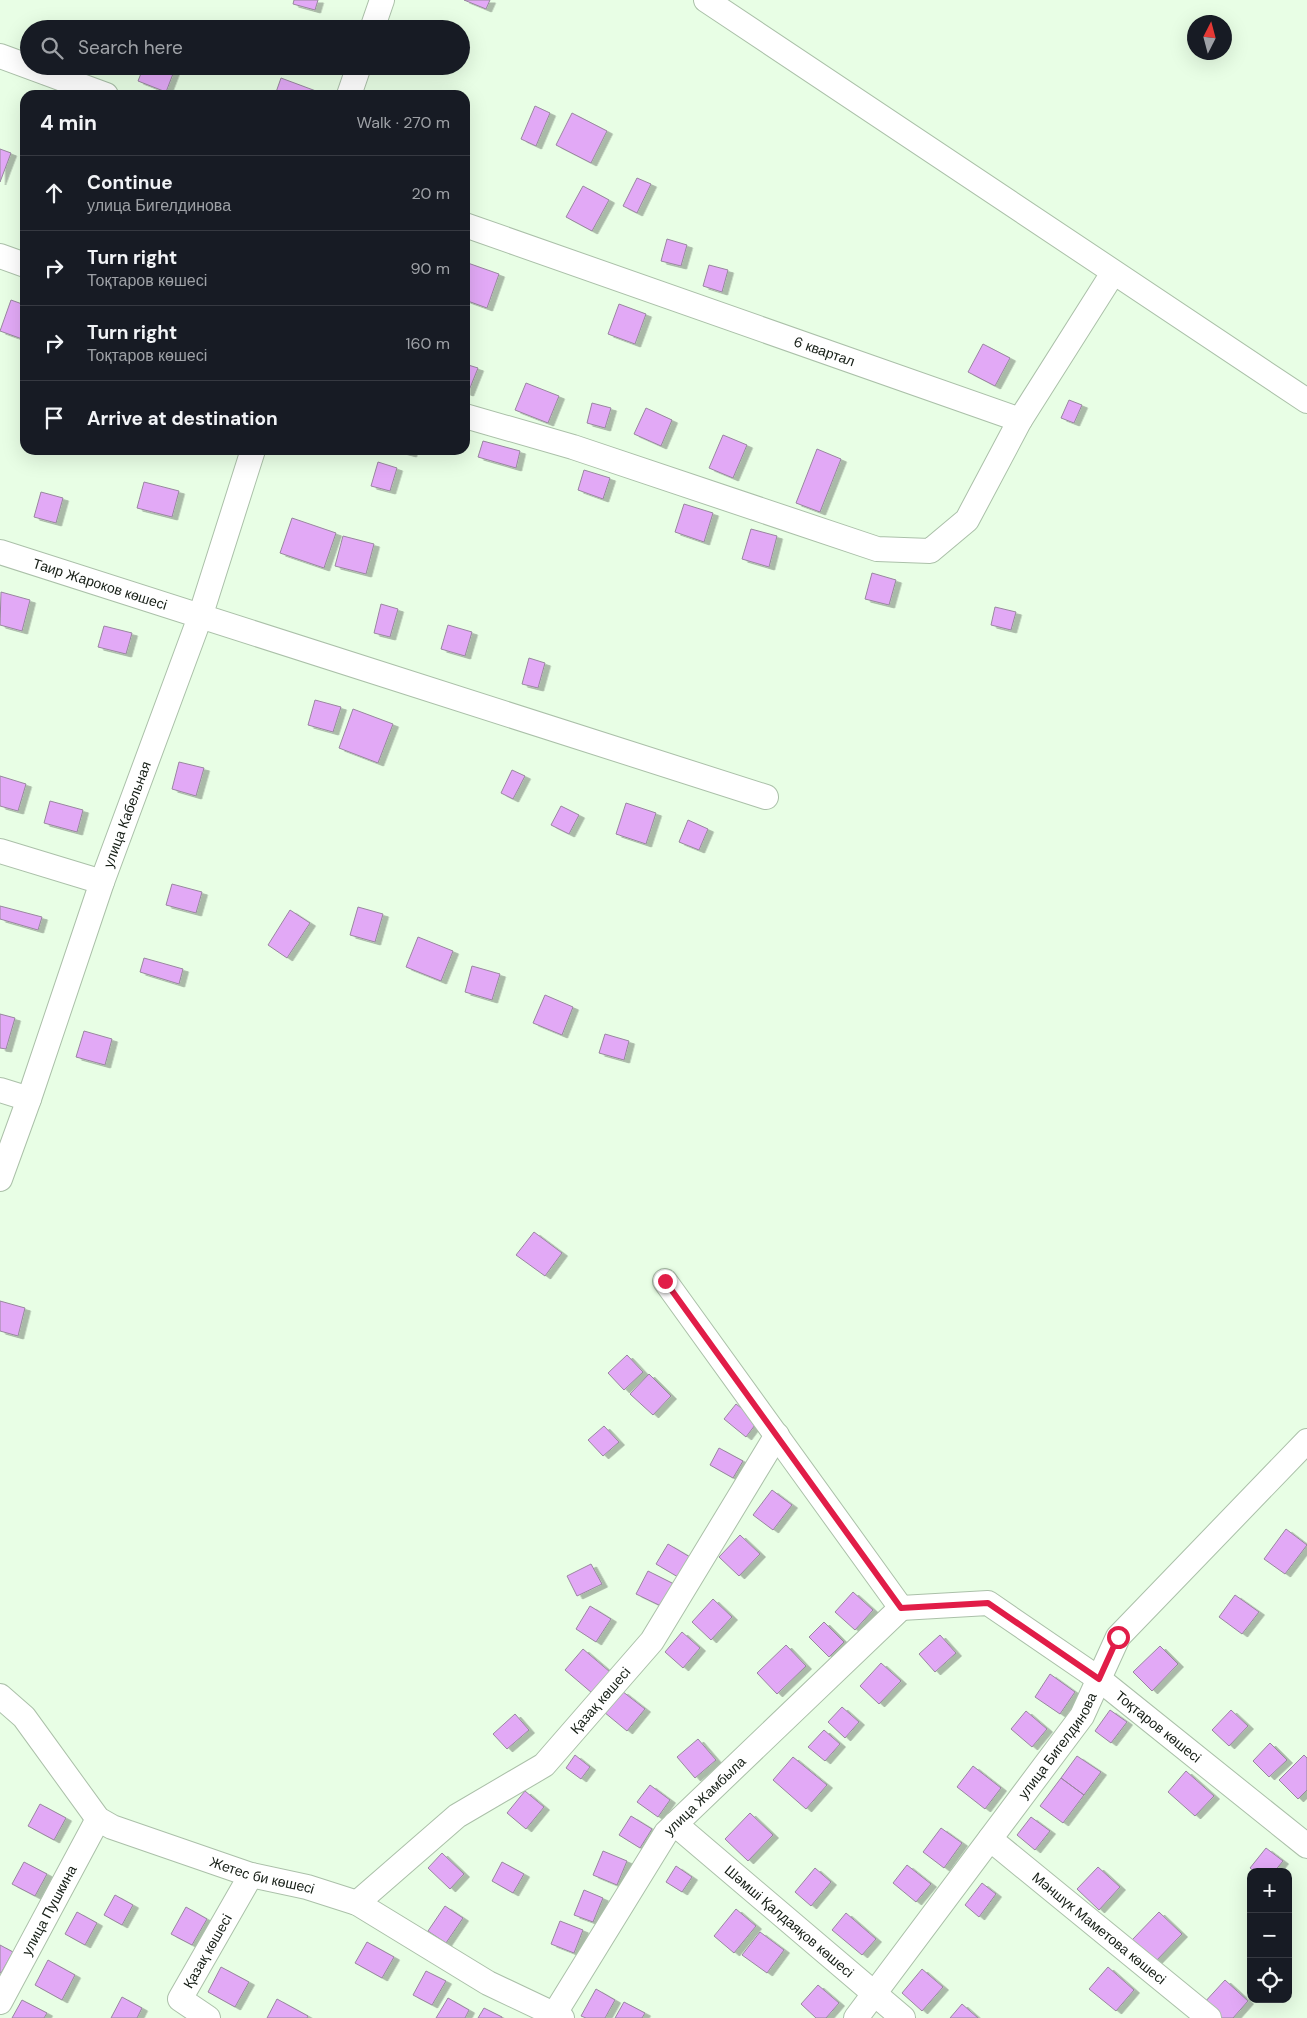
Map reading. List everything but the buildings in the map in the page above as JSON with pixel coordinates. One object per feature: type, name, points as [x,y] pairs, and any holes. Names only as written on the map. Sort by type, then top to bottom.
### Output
[{"type":"street","points":[[375,20],[382,0]]},
{"type":"street","points":[[706,0],[1307,401]]},
{"type":"street","points":[[0,56],[20,63]]},
{"type":"street","points":[[52,75],[92,90]]},
{"type":"street","points":[[351,90],[356,75]]},
{"type":"street","name":"6 квартал","points":[[470,227],[1020,420]]},
{"type":"street","points":[[0,256],[20,263]]},
{"type":"street","points":[[470,417],[573,447],[877,549],[930,551],[967,520],[1020,420],[1113,272]]},
{"type":"street","name":"улица Кабельная","points":[[0,1179],[102,882],[200,617],[251,455]]},
{"type":"street","name":"Таир Жароков көшесі","points":[[0,552],[766,797]]},
{"type":"street","points":[[0,851],[102,882]]},
{"type":"street","points":[[0,1090],[29,1099]]},
{"type":"street","points":[[665,1281],[901,1608]]},
{"type":"street","name":"Қазақ көшесі","points":[[357,1903],[457,1816],[544,1765],[652,1641],[777,1435]]},
{"type":"street","name":"улица Бигелдинова","points":[[856,2018],[1082,1716],[1118,1637],[1307,1441]]},
{"type":"street","name":"Тоқтаров көшесі","points":[[901,1608],[988,1603],[1099,1679],[1307,1846]]},
{"type":"street","name":"улица Жамбыла","points":[[556,2017],[666,1833],[901,1608]]},
{"type":"street","name":"Жетес би көшесі","points":[[0,1696],[24,1717],[98,1818],[112,1827],[251,1875],[308,1887],[357,1903],[488,1982],[556,2017]]},
{"type":"street","name":"улица Пушкина","points":[[0,2002],[98,1818]]},
{"type":"street","name":"Шәмші Қалдаяқов көшесі","points":[[675,1824],[903,2018]]},
{"type":"street","name":"Мәншүк Маметова көшесі","points":[[990,1839],[1208,2018]]},
{"type":"street","name":"Қазақ көшесі","points":[[208,2018],[180,1999],[251,1875]]},
{"type":"route","points":[[665,1281],[901,1608],[988,1603],[1099,1679],[1118,1637]]}]
